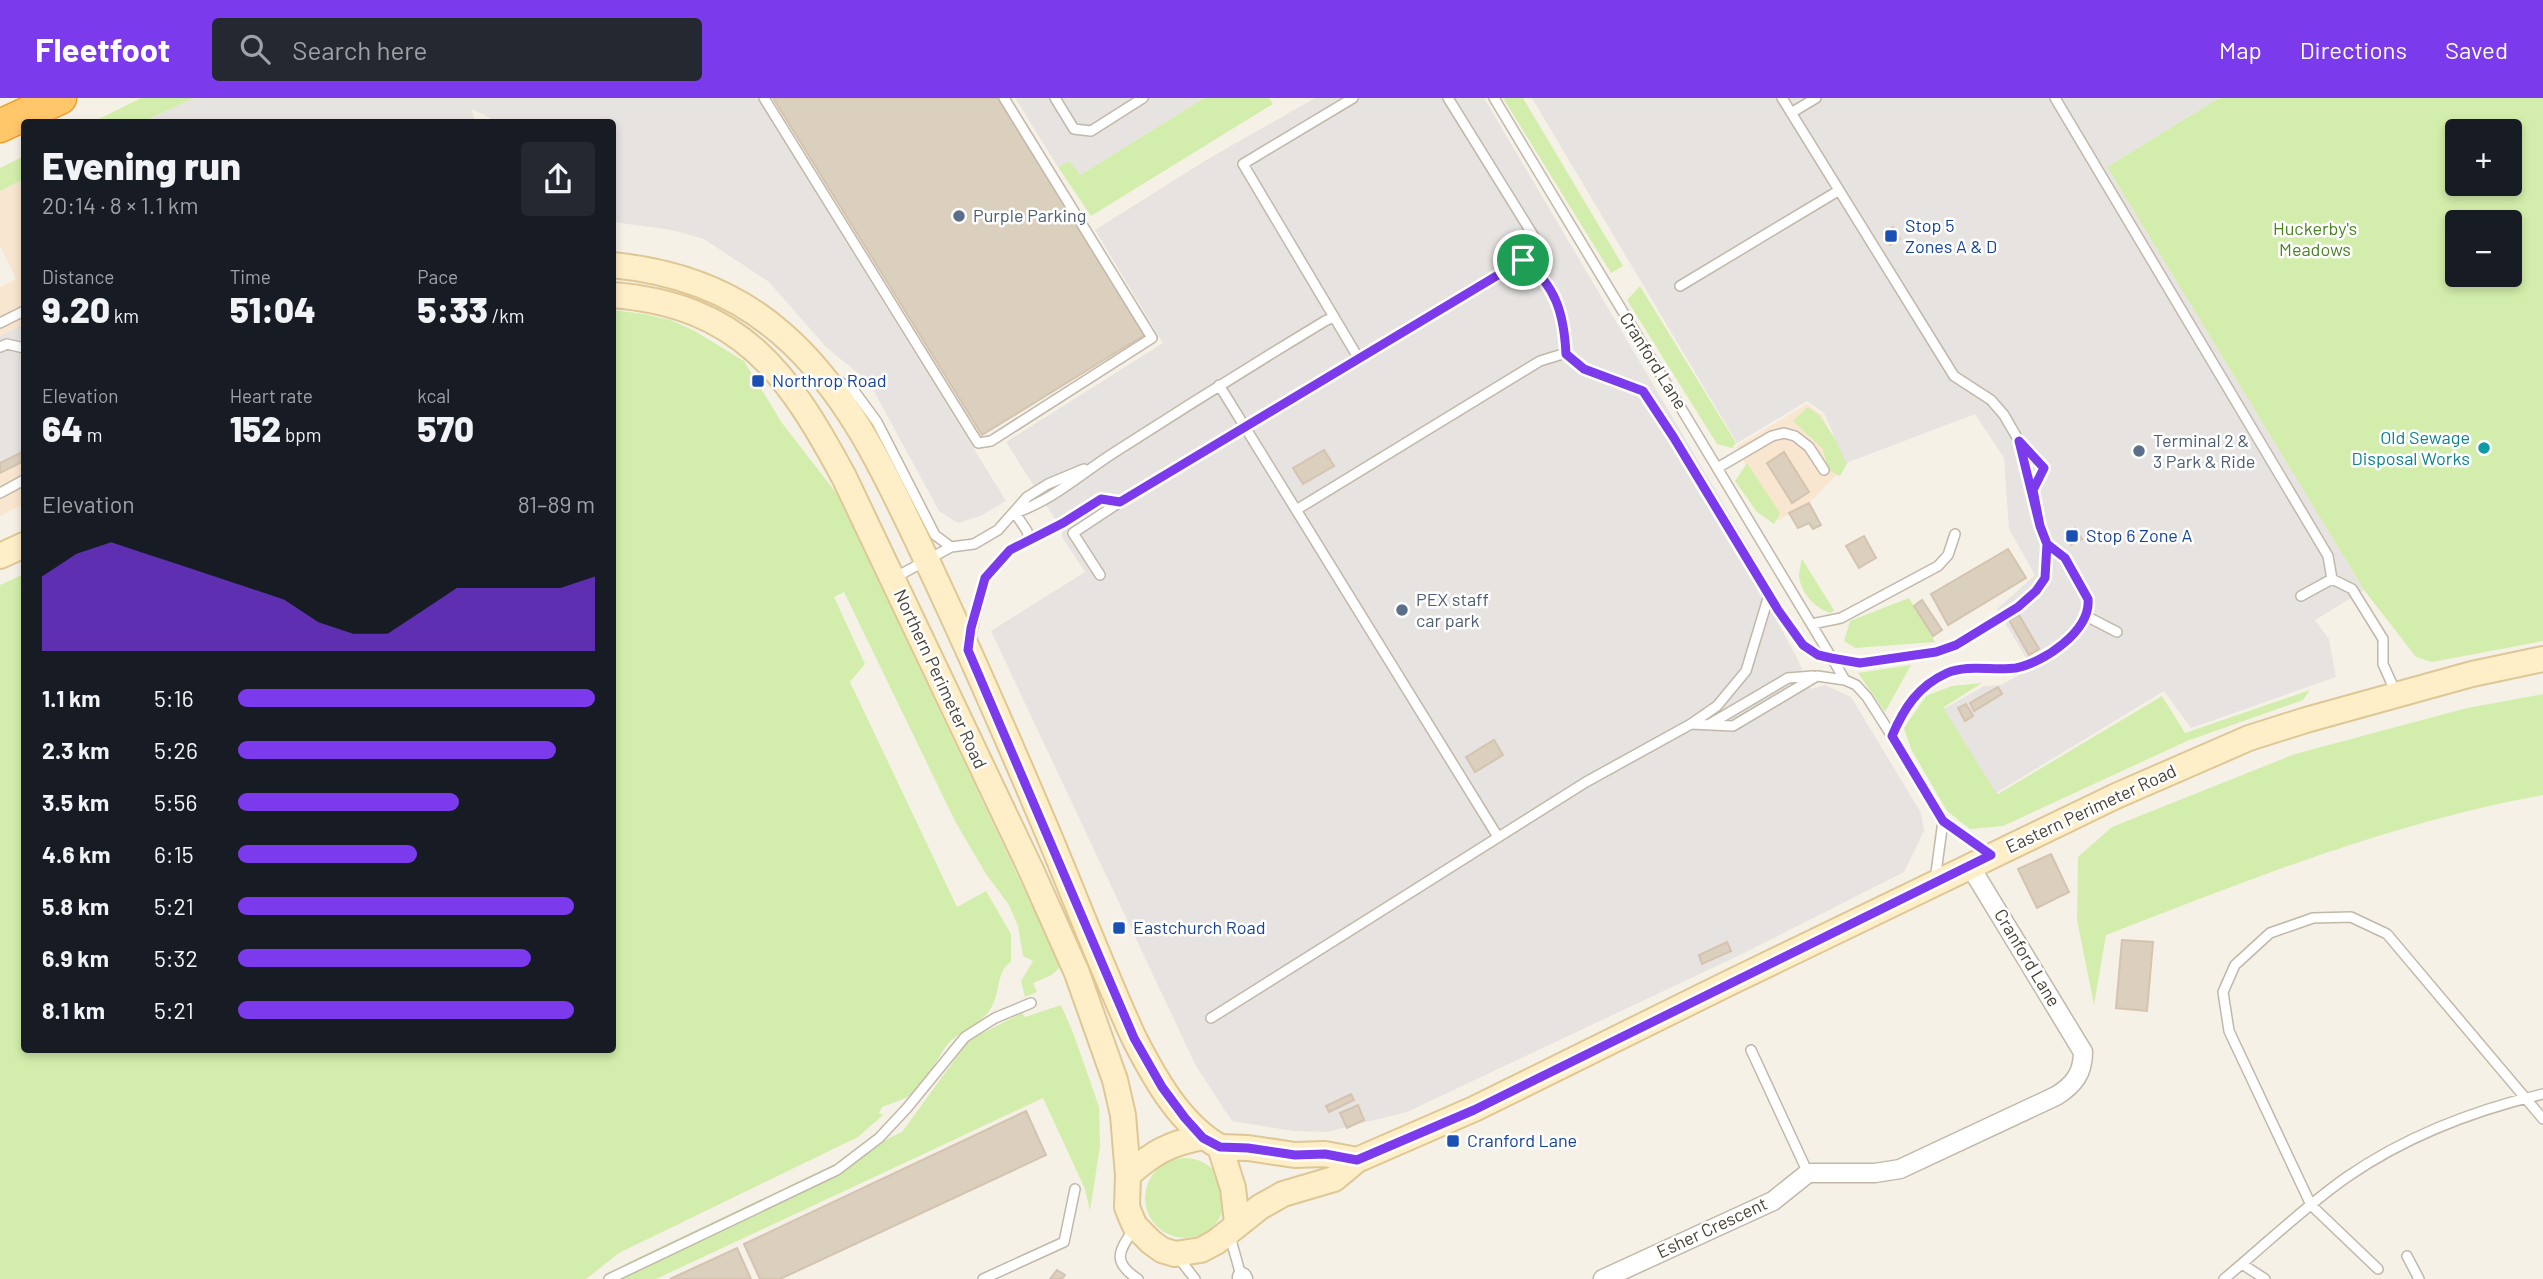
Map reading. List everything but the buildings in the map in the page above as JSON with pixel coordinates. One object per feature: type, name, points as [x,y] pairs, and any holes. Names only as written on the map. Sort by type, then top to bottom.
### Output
[{"type":"highway","points":[[0,126],[60,98]]},
{"type":"street","name":"Northern Perimeter Road","points":[[616,266],[673,275],[730,297],[782,333],[820,374],[872,450],[968,650],[1134,1038],[1162,1087],[1212,1142]]},
{"type":"street","name":"Northern Perimeter Road","points":[[616,295],[637,297],[689,310],[733,333],[772,366],[804,405],[844,477],[1031,870],[1077,973],[1115,1080],[1123,1115],[1128,1175]]},
{"type":"street","points":[[0,556],[21,546]]},
{"type":"street","name":"Eastern Perimeter Road","points":[[1233,1227],[1283,1194],[1334,1179],[1357,1160],[1474,1110],[1934,883],[2116,796],[2249,738],[2472,674],[2543,659]]},
{"type":"street","name":"Cranford Lane","points":[[1808,1173],[1891,1172],[1910,1165],[2064,1090],[2082,1071],[2083,1052],[1980,861]]},
{"type":"street","points":[[1212,1142],[1233,1188],[1233,1227],[1216,1242],[1201,1250],[1175,1254],[1151,1242],[1135,1226],[1127,1206],[1128,1175],[1159,1150],[1178,1142],[1212,1142],[1295,1155],[1325,1154],[1357,1160]]},
{"type":"street","name":"Esher Crescent","points":[[1603,1279],[1773,1200],[1808,1173]]},
{"type":"lane","points":[[764,98],[978,443],[991,442],[1152,338],[1004,98]]},
{"type":"lane","points":[[1055,98],[1074,128],[1091,131],[1143,98]]},
{"type":"lane","points":[[1353,98],[1243,164],[1359,359]]},
{"type":"lane","points":[[1100,575],[1073,533],[1541,248],[1448,98]]},
{"type":"lane","name":"Cranford Lane","points":[[1494,98],[1845,680],[1856,685],[1867,696],[1943,821],[1980,861]]},
{"type":"lane","points":[[1782,98],[1954,376],[1991,400],[2004,415],[2019,441],[2044,468],[2033,490]]},
{"type":"lane","points":[[1791,113],[1816,98]]},
{"type":"lane","points":[[2055,98],[2328,556],[2332,579]]},
{"type":"lane","points":[[1680,286],[1838,191]]},
{"type":"lane","points":[[1523,260],[1541,273],[1554,295],[1565,326],[1566,354],[1584,369],[1643,391],[1769,595],[1803,645],[1818,655],[1860,663],[1936,652],[1956,645],[2018,607],[2036,591],[2045,578],[2047,544],[2019,441]]},
{"type":"lane","points":[[0,323],[21,312]]},
{"type":"lane","points":[[892,579],[951,547],[974,544],[998,530],[1027,497],[1042,487],[1094,465],[1219,385],[1334,317]]},
{"type":"lane","points":[[0,347],[7,344],[21,347]]},
{"type":"lane","points":[[1296,510],[1540,361],[1566,354]]},
{"type":"lane","points":[[820,374],[852,388],[877,422],[935,535],[951,547]]},
{"type":"lane","points":[[1219,385],[1498,837]]},
{"type":"lane","points":[[1718,467],[1772,436],[1784,433],[1795,436],[1809,447],[1824,470]]},
{"type":"lane","points":[[0,493],[21,482]]},
{"type":"lane","points":[[968,650],[971,628],[985,578],[1010,550],[1063,523],[1101,499],[1120,502]]},
{"type":"lane","points":[[1015,513],[1029,539]]},
{"type":"lane","points":[[1812,624],[1841,618],[1938,566],[1948,555],[1955,534]]},
{"type":"lane","points":[[1892,736],[1912,698],[1935,679],[1960,668],[2020,667],[2061,645],[2081,628],[2089,607],[2088,599],[2065,558],[2047,544]]},
{"type":"lane","points":[[2301,596],[2332,579]]},
{"type":"lane","points":[[2332,579],[2352,589],[2383,639],[2383,664],[2396,695]]},
{"type":"lane","points":[[1211,1018],[1586,782],[1691,724],[1717,706],[1733,690],[1746,671],[1769,595]]},
{"type":"lane","points":[[2086,616],[2118,632]]},
{"type":"lane","points":[[1691,724],[1733,726],[1817,676],[1845,680]]},
{"type":"lane","points":[[1934,883],[1943,821]]},
{"type":"lane","points":[[2378,1269],[2311,1206],[2230,1031],[2223,992],[2235,965],[2270,933],[2313,918],[2351,917],[2387,934],[2543,1119]]},
{"type":"lane","points":[[609,1279],[837,1170],[879,1138],[908,1108],[965,1037],[995,1018],[1031,1003]]},
{"type":"lane","points":[[1751,1050],[1808,1173]]},
{"type":"lane","points":[[2224,1279],[2346,1178],[2402,1145],[2458,1120],[2543,1094]]},
{"type":"lane","points":[[983,1279],[1002,1275],[1065,1242],[1075,1189]]},
{"type":"lane","points":[[1135,1226],[1119,1254],[1120,1262],[1128,1273],[1138,1279]]},
{"type":"lane","points":[[1233,1227],[1242,1278]]},
{"type":"lane","points":[[1175,1254],[1195,1279]]},
{"type":"lane","points":[[2407,1256],[2419,1279]]},
{"type":"lane","points":[[2242,1264],[2265,1279]]},
{"type":"shaded area","points":[[194,98],[757,98],[1006,501],[980,516],[958,523],[939,511],[869,382],[827,348],[769,282],[704,239],[672,230],[616,222],[616,119],[490,119],[472,109],[474,119],[150,119]]},
{"type":"shaded area","points":[[1015,98],[1204,98],[1080,175],[1070,161],[1058,167]]},
{"type":"shaded area","name":"PEX staff car park","points":[[1315,98],[1484,98],[1779,598],[1777,621],[1810,689],[1825,685],[1851,697],[1921,813],[1924,831],[1904,872],[1744,953],[1407,1112],[1327,1132],[1294,1131],[1232,1121],[1196,1066],[991,631],[1085,572],[1062,537],[1062,530],[1006,442],[1163,343],[1095,230],[1208,159]]},
{"type":"shaded area","name":"Terminal 2 & 3 Park & Ride","points":[[1532,98],[2219,98],[2107,167],[2364,590],[2315,620],[2329,639],[2336,677],[2191,728],[2164,691],[1996,793],[1944,709],[1984,686],[2001,685],[2032,668],[1997,609],[2035,575],[2009,529],[2004,458],[1975,414],[1846,463],[1824,413],[1807,401],[1737,443]]},
{"type":"shaded area","points":[[21,180],[21,506],[0,516],[0,287],[16,279],[0,246],[0,191]]},
{"type":"shaded area","points":[[21,326],[21,452],[0,463],[0,336]]},
{"type":"shaded area","points":[[1807,404],[1822,415],[1845,466],[1809,503],[1777,521],[1736,447]]},
{"type":"green space","points":[[141,98],[194,98],[149,119],[99,119]]},
{"type":"green space","points":[[1204,98],[1269,98],[1273,104],[1091,216],[1058,167],[1070,161],[1080,175]]},
{"type":"green space","points":[[1503,98],[1523,98],[1623,266],[1611,273]]},
{"type":"green space","name":"Huckerby's Meadows","points":[[2219,98],[2543,98],[2543,641],[2432,662],[2416,657],[2364,590],[2107,167]]},
{"type":"green space","points":[[21,158],[21,180],[0,191],[0,168]]},
{"type":"green space","points":[[1640,286],[1736,443],[1732,448],[1717,444],[1627,300]]},
{"type":"green space","points":[[616,310],[670,320],[693,330],[744,361],[782,423],[837,494],[1060,965],[1056,972],[1033,983],[1037,992],[1025,997],[1021,981],[1033,961],[1023,956],[1018,926],[1009,905],[986,874],[955,821],[844,592],[834,597],[865,664],[850,682],[957,907],[986,891],[1011,934],[1011,962],[1002,972],[991,1009],[947,1045],[917,1090],[882,1107],[879,1113],[883,1115],[858,1137],[619,1253],[586,1279],[0,1279],[0,585],[21,575],[21,1053],[616,1053]]},
{"type":"green space","points":[[1808,407],[1820,416],[1849,460],[1840,476],[1828,470],[1823,449],[1793,421]]},
{"type":"green space","points":[[1747,463],[1780,513],[1774,524],[1757,512],[1735,481]]},
{"type":"green space","points":[[1802,559],[1834,610],[1831,613],[1806,595],[1799,576]]},
{"type":"green space","points":[[1909,598],[1935,642],[1855,648],[1844,641],[1850,621]]},
{"type":"green space","points":[[1911,665],[1885,712],[1858,673]]},
{"type":"green space","points":[[1982,683],[1944,707],[1998,794],[2162,696],[2185,733],[2310,690],[2303,700],[2187,741],[2003,826],[1970,829],[1947,811],[1911,749],[1904,728],[1926,696],[1952,686]]},
{"type":"green space","points":[[2543,694],[2543,795],[2431,821],[2321,854],[2106,935],[2094,1005],[2077,920],[2078,857],[2112,827],[2295,754],[2467,708]]},
{"type":"green space","points":[[1061,1005],[1099,1107],[1100,1146],[1090,1211],[1085,1189],[1043,1098],[656,1279],[606,1279],[627,1263],[902,1132],[969,1040],[1022,1013],[1025,1017]]},
{"type":"green space","points":[[1185,1158],[1200,1161],[1213,1170],[1222,1183],[1225,1198],[1222,1213],[1213,1226],[1200,1235],[1185,1238],[1170,1235],[1157,1226],[1148,1213],[1145,1198],[1148,1183],[1157,1170],[1170,1161]]},
{"type":"place","name":"Purple Parking","points":[[959,216]]},
{"type":"place","name":"Stop 5 Zones A & D","points":[[1891,236]]},
{"type":"place","name":"Northrop Road","points":[[758,381]]},
{"type":"place","name":"Old Sewage Disposal Works","points":[[2484,448]]},
{"type":"place","name":"Terminal 2 & 3 Park & Ride","points":[[2139,451]]},
{"type":"place","name":"Stop 6 Zone A","points":[[2072,536]]},
{"type":"place","name":"PEX staff car park","points":[[1402,610]]},
{"type":"place","name":"Eastchurch Road","points":[[1119,928]]},
{"type":"place","name":"Cranford Lane","points":[[1453,1141]]},
{"type":"route","points":[[1523,260],[1120,502],[1101,499],[1063,523],[1010,550],[985,578],[971,628],[968,650],[1134,1038],[1162,1087],[1185,1118],[1203,1138],[1220,1147],[1248,1148],[1278,1154],[1325,1154],[1357,1160],[1474,1110],[1991,855],[1943,821],[1892,736],[1912,698],[1935,679],[1960,668],[2004,669],[2032,662],[2074,635],[2081,628],[2089,607],[2088,599],[2065,558],[2047,544],[2040,526],[2019,441],[2044,468],[2033,490],[2040,526],[2047,544],[2048,562],[2045,578],[2036,591],[2018,607],[1956,645],[1936,652],[1860,663],[1818,655],[1803,645],[1778,610],[1643,391],[1584,369],[1566,354],[1565,326],[1554,295],[1541,273],[1523,260]]}]
